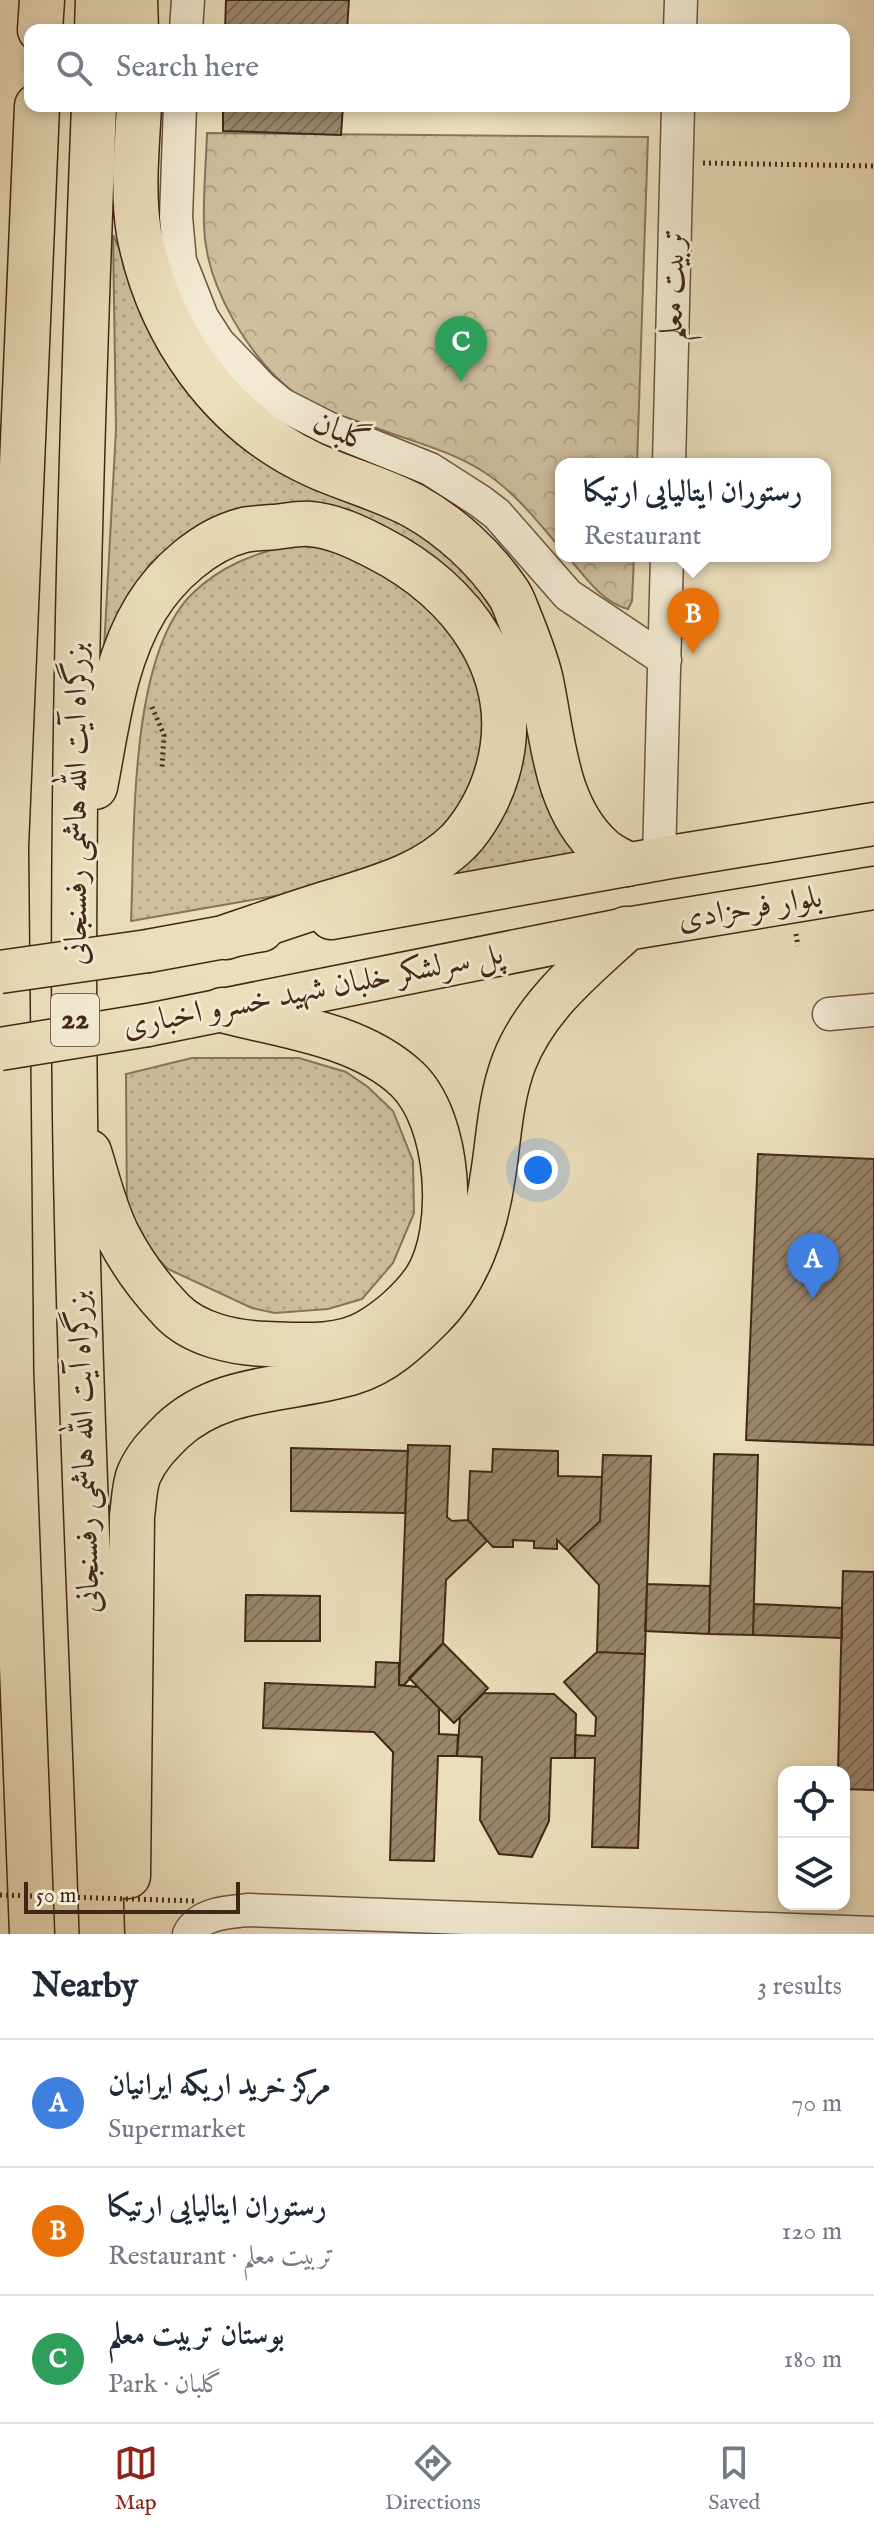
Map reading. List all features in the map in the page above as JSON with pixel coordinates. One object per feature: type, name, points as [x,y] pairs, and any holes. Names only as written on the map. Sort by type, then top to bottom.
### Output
[{"type":"highway","points":[[40,24],[42,0]]},
{"type":"highway","points":[[97,24],[98,0]]},
{"type":"highway","points":[[135,0],[136,24]]},
{"type":"highway","name":"بزرگراه آیت الله هاشمی رفسنجانی","points":[[32,1934],[11,1372],[6,847],[37,112]]},
{"type":"highway","name":"بزرگراه آیت الله هاشمی رفسنجانی","points":[[94,112],[77,651],[75,1112],[79,1356],[102,1934]]},
{"type":"highway","points":[[139,112],[136,180],[139,231],[163,311],[190,361],[219,397],[273,443],[314,465],[415,506],[457,535],[479,556],[509,593],[525,632],[540,677],[558,769],[571,808],[603,851],[643,862]]},
{"type":"highway","points":[[76,880],[118,669],[147,607],[167,580],[188,560],[242,530],[309,524],[363,540],[416,570],[439,588],[483,643],[505,709],[504,749],[494,785],[478,815],[458,841],[429,865],[390,884],[226,937]]},
{"type":"highway","points":[[125,1934],[132,1516],[138,1477],[152,1451],[188,1416],[231,1396],[354,1372],[398,1349],[435,1314],[463,1274],[481,1232],[493,1177],[500,1119],[514,1062],[544,1010],[579,971],[626,929]]},
{"type":"highway","points":[[75,1112],[118,1236],[146,1280],[174,1313],[224,1339],[273,1344],[333,1343],[365,1334],[384,1321],[426,1279],[440,1245],[445,1206],[444,1171],[439,1141],[425,1106],[408,1080],[355,1046],[222,1010]]},
{"type":"highway","points":[[0,1843],[20,1934]]},
{"type":"main road","name":"بلوار فرحزادی","points":[[643,862],[874,824]]},
{"type":"main road","name":"پل سرلشکر خلبان شهید خسرو اخباری","points":[[0,972],[148,951],[643,862]]},
{"type":"main road","name":"بلوار فرحزادی","points":[[626,929],[874,888]]},
{"type":"main road","name":"پل سرلشکر خلبان شهید خسرو اخباری","points":[[0,1049],[148,1025],[626,929]]},
{"type":"street","points":[[186,24],[188,0]]},
{"type":"street","points":[[680,24],[681,0]]},
{"type":"street","name":"گلبان","points":[[180,112],[176,202],[180,261],[202,317],[218,342],[281,404],[328,428],[430,469],[480,501],[497,514],[568,595],[665,660]]},
{"type":"street","name":"تربیت معلم","points":[[669,458],[678,112]]},
{"type":"street","points":[[643,862],[665,660],[667,562]]},
{"type":"street","points":[[829,1014],[874,1010]]},
{"type":"street","points":[[189,1934],[207,1917],[249,1910],[458,1926],[874,1933]]},
{"type":"path","points":[[677,163],[874,166]]},
{"type":"path","points":[[152,707],[164,735],[162,768]]},
{"type":"path","points":[[0,1895],[195,1901]]},
{"type":"green space","points":[[207,133],[648,137],[637,458],[555,458],[555,542],[516,498],[471,464],[314,405],[280,381],[247,342],[222,296],[206,248]]},
{"type":"green space","points":[[113,235],[162,340],[443,540],[496,592],[592,855],[432,883],[519,753],[410,549],[182,537],[151,563],[129,593],[102,685],[116,429]]},
{"type":"green space","points":[[290,545],[343,549],[382,565],[456,627],[494,733],[446,838],[366,880],[131,921],[139,748],[156,658],[172,621],[193,593],[226,568],[263,552]]},
{"type":"green space","points":[[572,562],[634,562],[632,601],[628,609],[610,601]]},
{"type":"green space","points":[[192,1058],[299,1058],[346,1072],[368,1087],[393,1111],[413,1161],[414,1213],[393,1263],[362,1299],[328,1309],[275,1313],[252,1308],[168,1269],[147,1248],[127,1219],[126,1074]]},
{"type":"building","points":[[226,0],[349,0],[347,24],[225,24]]},
{"type":"building","points":[[223,112],[343,112],[341,135],[223,131]]},
{"type":"building","points":[[758,1154],[874,1159],[874,1445],[746,1440]]},
{"type":"building","points":[[408,1445],[450,1446],[447,1517],[452,1521],[468,1520],[487,1541],[446,1580],[443,1643],[404,1685],[399,1685]]},
{"type":"building","points":[[291,1448],[408,1451],[405,1513],[291,1511]]},
{"type":"building","points":[[493,1449],[558,1451],[558,1476],[602,1477],[600,1521],[568,1551],[557,1540],[557,1549],[534,1548],[534,1541],[513,1540],[513,1547],[493,1547],[468,1520],[470,1471],[492,1472]]},
{"type":"building","points":[[714,1454],[758,1455],[753,1635],[709,1634]]},
{"type":"building","points":[[603,1455],[651,1456],[645,1654],[597,1652],[599,1585],[568,1551],[600,1521]]},
{"type":"building","points":[[843,1571],[874,1572],[874,1790],[850,1789],[850,1766],[838,1766]]},
{"type":"building","points":[[647,1584],[710,1586],[709,1634],[645,1631]]},
{"type":"building","points":[[246,1595],[320,1596],[320,1641],[245,1641]]},
{"type":"building","points":[[754,1604],[842,1608],[842,1638],[753,1635]]},
{"type":"building","points":[[443,1643],[488,1688],[454,1723],[409,1678]]},
{"type":"building","points":[[597,1652],[645,1654],[638,1848],[592,1847],[595,1758],[575,1758],[575,1735],[595,1736],[596,1717],[564,1682]]},
{"type":"building","points":[[376,1662],[399,1663],[399,1685],[418,1687],[439,1708],[439,1734],[458,1735],[457,1756],[438,1756],[434,1861],[390,1860],[393,1752],[374,1732],[263,1728],[265,1683],[375,1687]]},
{"type":"building","points":[[484,1693],[554,1694],[576,1714],[575,1758],[551,1758],[549,1821],[532,1857],[499,1854],[480,1820],[482,1757],[457,1756],[460,1717]]},
{"type":"place","name":"بوستان تربیت معلم","points":[[461,382]]},
{"type":"place","name":"رستوران ایتالیایی ارتیکا","points":[[693,654]]},
{"type":"place","name":"مرکز خرید اریکه ایرانیان","points":[[813,1299]]}]
